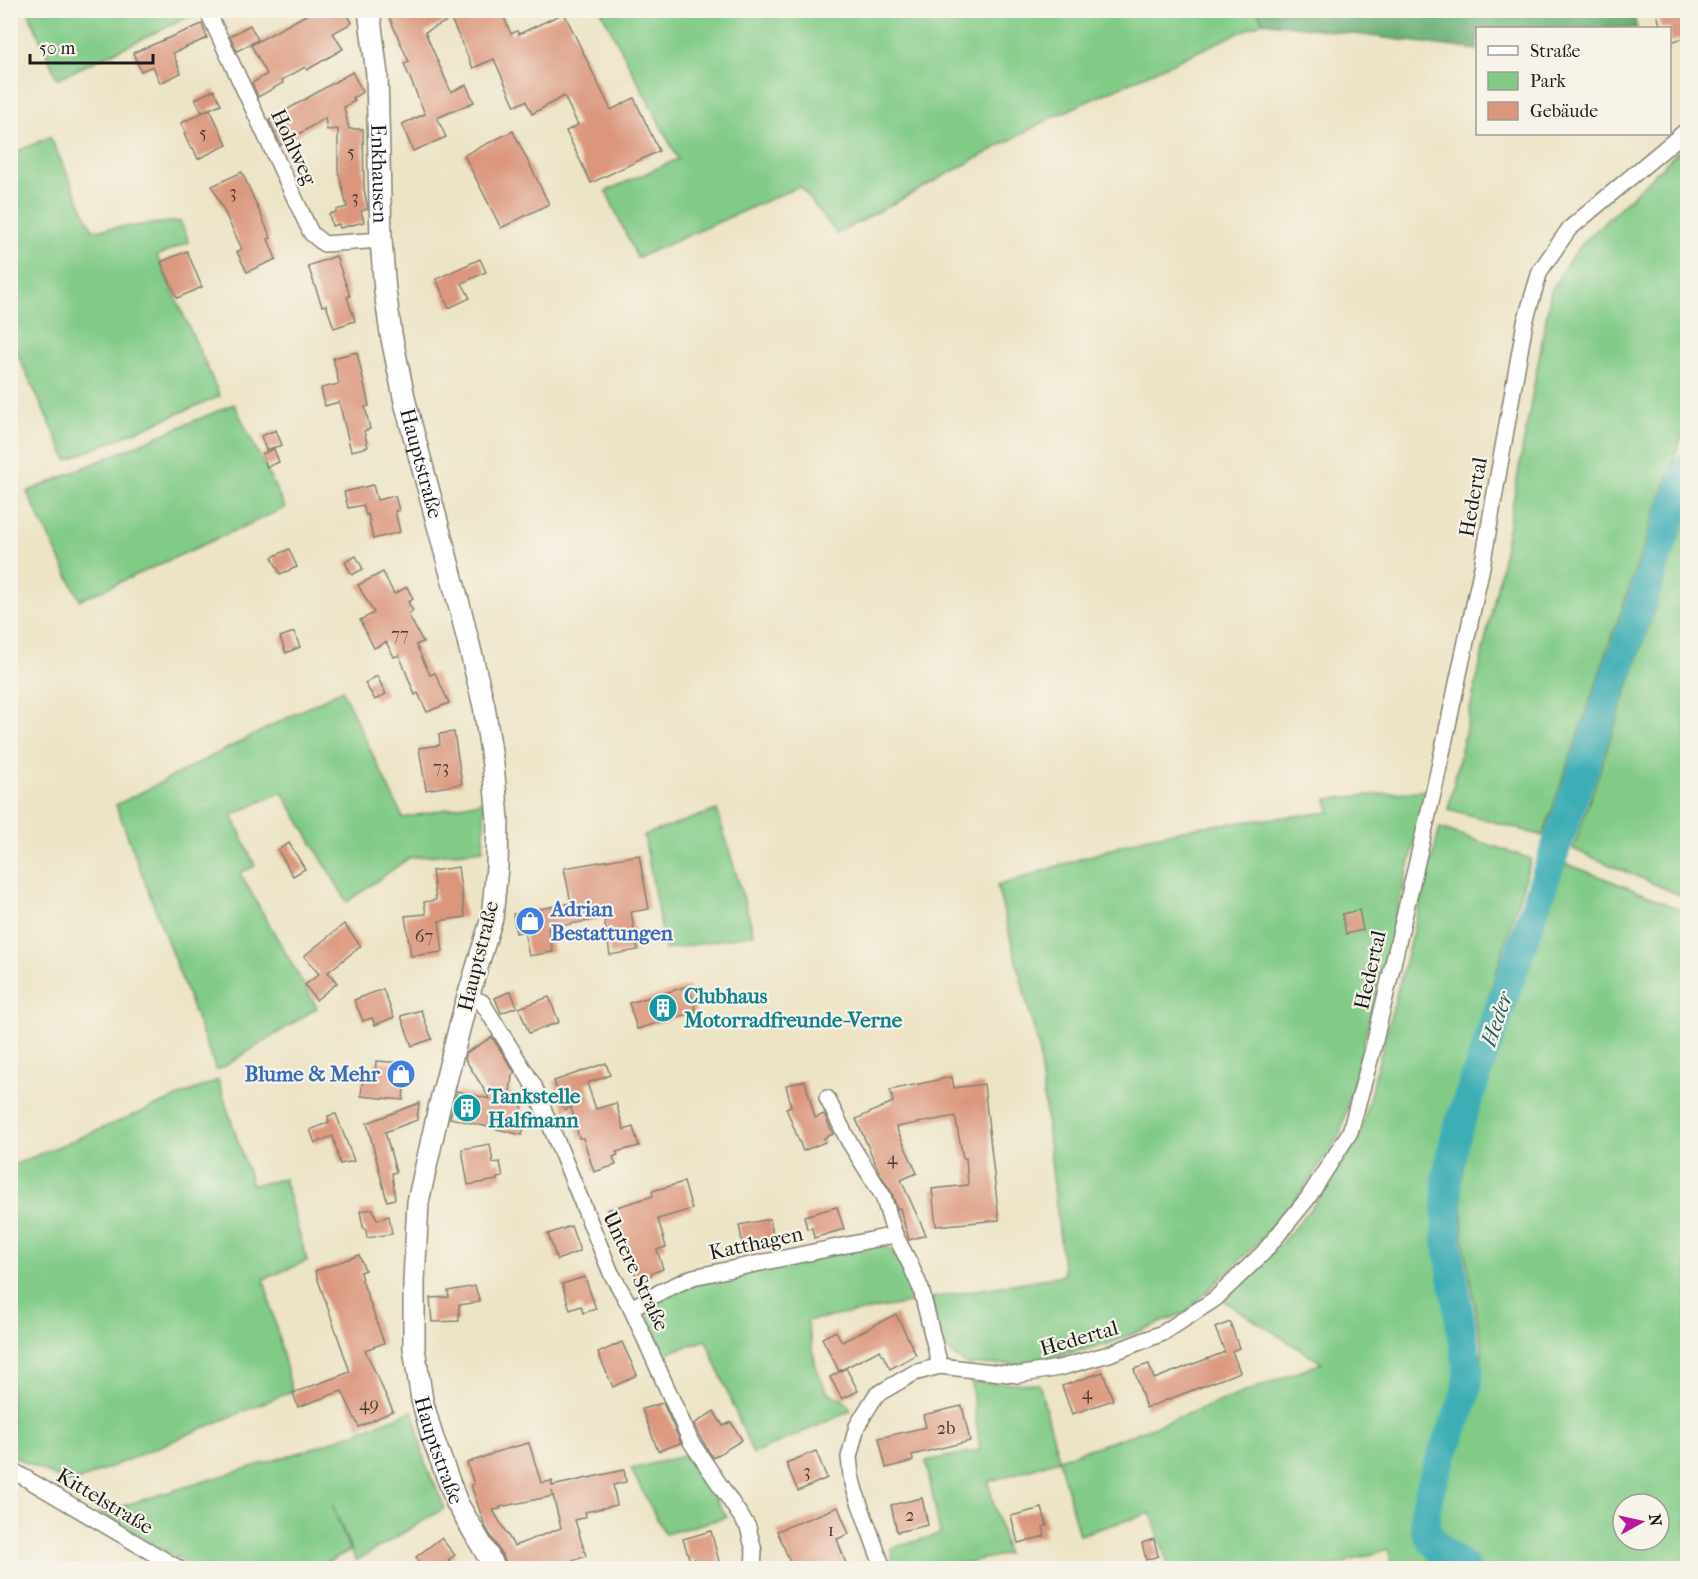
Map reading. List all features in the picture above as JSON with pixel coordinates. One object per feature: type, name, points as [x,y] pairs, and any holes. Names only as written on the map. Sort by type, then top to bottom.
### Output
[{"type":"main road","name":"Enkhausen","points":[[369,10],[377,75],[381,240],[391,334]]},
{"type":"main road","name":"Hauptstraße","points":[[391,334],[405,402],[484,706],[498,819],[497,867],[492,918],[470,997],[464,1010],[418,1202],[414,1281],[414,1348],[422,1400],[432,1436],[457,1503],[495,1569]]},
{"type":"street","name":"Hohlweg","points":[[207,10],[311,233],[324,244],[381,240]]},
{"type":"street","name":"Hedertal","points":[[883,1569],[851,1476],[849,1457],[857,1426],[876,1395],[914,1373],[940,1366],[1018,1375],[1059,1368],[1099,1357],[1163,1334],[1215,1299],[1263,1253],[1308,1198],[1350,1132],[1436,781],[1482,567],[1525,322],[1540,271],[1569,229],[1688,129]]},
{"type":"street","name":"Untere Straße","points":[[470,997],[482,1002],[534,1086],[611,1273],[631,1308],[691,1442],[748,1527],[754,1551],[753,1569]]},
{"type":"street","points":[[827,1098],[848,1140],[883,1196],[895,1235],[921,1289],[940,1366]]},
{"type":"street","name":"Katthagen","points":[[631,1308],[693,1277],[895,1235]]},
{"type":"street","name":"Kittelstraße","points":[[10,1469],[178,1569]]},
{"type":"green space","points":[[196,10],[197,13],[57,79],[28,11]]},
{"type":"green space","points":[[1257,10],[1263,22],[1049,119],[837,234],[800,186],[637,258],[606,191],[678,159],[601,11]]},
{"type":"green space","points":[[1632,10],[1637,27],[1476,27],[1476,50],[1263,22],[1257,11]]},
{"type":"green space","points":[[50,137],[93,230],[180,221],[189,242],[157,256],[220,396],[67,460],[11,340],[11,154]]},
{"type":"green space","points":[[1687,143],[1687,422],[1543,836],[1448,809],[1500,574],[1551,291],[1566,265],[1583,243]]},
{"type":"green space","points":[[234,404],[285,508],[80,600],[27,492]]},
{"type":"green space","points":[[1687,513],[1687,898],[1573,849]]},
{"type":"green space","points":[[342,690],[403,818],[485,801],[483,850],[409,858],[347,902],[282,792],[232,815],[255,866],[240,873],[317,1008],[216,1070],[116,805]]},
{"type":"green space","points":[[1428,790],[1340,1135],[1303,1190],[1257,1244],[1186,1312],[1108,1344],[1019,1364],[967,1365],[952,1355],[940,1336],[931,1298],[1064,1275],[1038,1045],[997,886],[1145,838],[1197,827],[1330,812],[1327,799]]},
{"type":"green space","points":[[717,810],[754,934],[665,950],[644,835]]},
{"type":"green space","points":[[1440,828],[1531,859],[1449,1126],[1439,1173],[1439,1242],[1458,1373],[1454,1400],[1427,1472],[1418,1516],[1419,1526],[1437,1562],[1444,1568],[1393,1568],[1388,1549],[1327,1568],[1169,1568],[1151,1513],[1079,1535],[1059,1460],[988,1482],[1007,1554],[940,1568],[894,1568],[891,1548],[940,1534],[926,1461],[980,1450],[971,1382],[1039,1384],[1059,1459],[1131,1435],[1322,1363],[1224,1301],[1267,1260],[1316,1202],[1359,1138]]},
{"type":"green space","points":[[1565,863],[1687,913],[1687,1568],[1481,1568],[1443,1538],[1439,1532],[1437,1509],[1480,1390],[1482,1349],[1463,1237],[1461,1180],[1470,1130]]},
{"type":"green space","points":[[218,1080],[252,1185],[284,1179],[307,1261],[264,1279],[292,1391],[70,1484],[11,1455],[11,1166]]},
{"type":"green space","points":[[873,1245],[888,1247],[900,1262],[915,1302],[807,1321],[816,1367],[826,1391],[846,1402],[851,1411],[753,1454],[706,1340],[661,1355],[646,1312],[652,1302],[701,1282]]},
{"type":"green space","points":[[413,1411],[425,1463],[445,1508],[356,1561],[332,1504],[350,1551],[313,1568],[194,1568],[99,1513],[311,1449]]},
{"type":"green space","points":[[687,1455],[727,1517],[665,1534],[631,1469]]},
{"type":"building","points":[[315,10],[346,10],[352,23],[333,33],[343,49],[307,70],[305,67],[258,97],[252,83],[267,74],[251,45]]},
{"type":"building","points":[[386,10],[501,10],[511,34],[517,31],[519,34],[564,13],[611,110],[634,98],[659,151],[591,183],[566,131],[578,125],[564,96],[532,114],[526,101],[515,106],[494,59],[473,68],[451,19],[425,32],[451,92],[466,85],[474,102],[437,118],[446,137],[413,151],[402,124],[425,114],[404,64],[409,62]]},
{"type":"building","points":[[1670,10],[1682,10],[1688,37],[1671,42],[1671,27],[1661,27],[1657,14]]},
{"type":"building","points":[[202,24],[207,38],[173,53],[181,73],[160,83],[153,66],[141,71],[133,53]]},
{"type":"building","points":[[250,25],[258,40],[237,51],[230,36]]},
{"type":"building","points":[[352,72],[363,92],[353,98],[355,101],[344,107],[349,129],[363,129],[364,189],[368,209],[361,211],[364,222],[340,228],[339,224],[332,226],[329,214],[347,207],[338,170],[338,129],[327,130],[325,118],[281,145],[269,120]]},
{"type":"building","points":[[214,90],[221,104],[202,112],[195,99]]},
{"type":"building","points":[[210,109],[227,145],[198,159],[193,148],[191,149],[181,123]]},
{"type":"building","points":[[513,131],[549,204],[501,228],[464,155]]},
{"type":"building","points":[[242,172],[271,238],[268,239],[276,259],[247,272],[237,252],[242,249],[212,186]]},
{"type":"building","points":[[187,251],[202,287],[177,298],[161,262]]},
{"type":"building","points":[[336,256],[350,296],[347,297],[355,321],[334,328],[326,305],[322,306],[308,266]]},
{"type":"building","points":[[480,259],[486,272],[462,283],[470,298],[449,308],[436,279]]},
{"type":"building","points":[[357,352],[369,406],[365,407],[370,429],[364,431],[368,447],[351,451],[339,402],[325,406],[321,388],[339,384],[333,358]]},
{"type":"building","points":[[276,430],[282,445],[266,450],[261,436]]},
{"type":"building","points":[[274,449],[279,462],[267,467],[262,454]]},
{"type":"building","points":[[373,485],[377,500],[395,496],[399,510],[395,511],[400,532],[373,539],[368,514],[366,515],[363,505],[348,508],[344,492]]},
{"type":"building","points":[[289,549],[297,567],[280,574],[272,557]]},
{"type":"building","points":[[356,556],[363,569],[352,575],[345,562]]},
{"type":"building","points":[[383,572],[394,594],[407,587],[413,599],[408,602],[413,611],[408,614],[423,642],[416,645],[430,675],[435,673],[449,703],[427,712],[418,693],[415,695],[399,655],[394,657],[386,642],[374,648],[360,620],[374,613],[358,585]]},
{"type":"building","points":[[294,632],[300,647],[286,653],[280,637]]},
{"type":"building","points":[[377,676],[386,694],[375,700],[365,683]]},
{"type":"building","points":[[454,732],[462,784],[426,790],[419,748],[440,745],[439,734]]},
{"type":"building","points":[[289,843],[305,869],[293,876],[278,850]]},
{"type":"building","points":[[639,855],[649,909],[631,912],[638,950],[610,955],[604,918],[548,928],[553,952],[529,956],[524,931],[516,933],[513,914],[571,903],[564,868]]},
{"type":"building","points":[[458,867],[465,917],[439,921],[443,952],[411,956],[405,916],[426,914],[424,902],[436,900],[432,871]]},
{"type":"building","points":[[1359,910],[1363,930],[1346,934],[1342,914]]},
{"type":"building","points":[[344,924],[361,946],[328,972],[337,983],[316,1000],[305,985],[319,974],[304,956]]},
{"type":"building","name":"Clubhaus Motorradfreunde-Verne","points":[[689,986],[696,1012],[637,1029],[629,1003]]},
{"type":"building","points":[[383,989],[394,1017],[375,1025],[372,1018],[363,1021],[354,1000]]},
{"type":"building","points":[[511,991],[517,1007],[501,1013],[495,998]]},
{"type":"building","points":[[549,997],[559,1022],[529,1033],[519,1008]]},
{"type":"building","points":[[421,1010],[432,1039],[412,1046],[401,1016]]},
{"type":"building","points":[[492,1037],[515,1073],[512,1075],[510,1093],[517,1095],[516,1101],[523,1103],[520,1117],[527,1119],[522,1135],[450,1118],[457,1091],[490,1099],[465,1059],[466,1053]]},
{"type":"building","points":[[376,1061],[406,1063],[403,1100],[361,1096],[363,1077],[375,1078]]},
{"type":"building","points":[[606,1063],[610,1075],[587,1083],[596,1109],[616,1103],[624,1130],[633,1127],[639,1146],[616,1152],[618,1155],[613,1157],[616,1165],[594,1172],[583,1138],[579,1138],[571,1107],[564,1110],[554,1081]]},
{"type":"building","points":[[952,1077],[954,1088],[984,1084],[999,1220],[936,1226],[932,1189],[968,1185],[966,1158],[963,1158],[955,1116],[896,1127],[917,1173],[901,1180],[926,1235],[909,1240],[900,1208],[897,1209],[892,1193],[880,1174],[856,1119],[893,1102],[890,1090]]},
{"type":"building","points":[[805,1081],[815,1118],[824,1114],[833,1134],[824,1138],[825,1142],[803,1151],[786,1108],[791,1106],[786,1085]]},
{"type":"building","points":[[419,1103],[417,1120],[385,1132],[396,1172],[392,1173],[395,1199],[387,1201],[367,1123]]},
{"type":"building","points":[[336,1114],[354,1161],[340,1164],[333,1136],[315,1143],[310,1130],[329,1122],[328,1116]]},
{"type":"building","points":[[490,1144],[493,1163],[500,1162],[503,1177],[468,1185],[462,1149]]},
{"type":"building","points":[[684,1182],[692,1209],[658,1219],[666,1247],[657,1250],[663,1269],[637,1280],[625,1241],[617,1243],[607,1210],[653,1196],[652,1191]]},
{"type":"building","points":[[837,1207],[844,1229],[814,1238],[812,1228],[807,1229],[804,1216]]},
{"type":"building","points":[[373,1209],[377,1220],[389,1216],[392,1234],[367,1238],[360,1211]]},
{"type":"building","points":[[770,1219],[775,1245],[744,1251],[739,1225]]},
{"type":"building","points":[[571,1226],[580,1251],[557,1260],[548,1234]]},
{"type":"building","points":[[359,1255],[365,1270],[360,1272],[362,1280],[384,1343],[365,1350],[393,1411],[359,1427],[342,1391],[298,1407],[293,1393],[350,1372],[315,1271]]},
{"type":"building","points":[[585,1277],[596,1309],[583,1313],[581,1306],[570,1310],[562,1284]]},
{"type":"building","points":[[475,1286],[480,1302],[459,1305],[459,1321],[432,1322],[430,1298],[449,1297],[448,1291]]},
{"type":"building","points":[[896,1314],[916,1355],[890,1369],[880,1350],[839,1371],[822,1338],[836,1331],[842,1342]]},
{"type":"building","points":[[1230,1322],[1239,1348],[1232,1351],[1240,1372],[1146,1408],[1134,1369],[1149,1364],[1154,1379],[1225,1352],[1215,1328]]},
{"type":"building","points":[[622,1342],[637,1375],[613,1387],[598,1353]]},
{"type":"building","points":[[846,1368],[858,1391],[842,1399],[830,1377]]},
{"type":"building","points":[[1103,1372],[1113,1400],[1072,1414],[1062,1386]]},
{"type":"building","points":[[663,1403],[681,1443],[658,1451],[642,1409]]},
{"type":"building","points":[[962,1406],[970,1441],[912,1455],[913,1461],[886,1468],[879,1438],[926,1427],[923,1415]]},
{"type":"building","points":[[714,1411],[723,1426],[731,1422],[742,1440],[713,1458],[694,1424]]},
{"type":"building","points":[[529,1443],[541,1483],[552,1481],[552,1486],[624,1470],[626,1482],[613,1485],[617,1505],[585,1512],[586,1517],[575,1520],[586,1556],[569,1562],[576,1569],[508,1569],[485,1526],[471,1485],[474,1484],[467,1463],[492,1453]],"holes":[[[552,1491],[561,1528],[514,1546],[493,1510],[553,1496]]]},
{"type":"building","points":[[816,1451],[827,1478],[798,1491],[786,1463]]},
{"type":"building","points":[[922,1498],[928,1525],[897,1532],[891,1505]]},
{"type":"building","points":[[838,1507],[849,1534],[837,1539],[848,1569],[793,1569],[777,1531]]},
{"type":"building","points":[[1042,1508],[1047,1526],[1043,1527],[1045,1536],[1018,1543],[1011,1516]]},
{"type":"building","points":[[711,1531],[721,1569],[698,1569],[695,1559],[690,1561],[683,1539]]},
{"type":"building","points":[[441,1538],[455,1555],[448,1560],[454,1569],[424,1569],[416,1557]]},
{"type":"building","points":[[1154,1539],[1158,1556],[1146,1560],[1142,1543]]},
{"type":"waterway","name":"Heder","points":[[1465,1568],[1435,1544],[1428,1534],[1425,1521],[1432,1484],[1463,1403],[1468,1380],[1447,1240],[1447,1175],[1457,1131],[1688,468]]},
{"type":"waterway","points":[[1429,1568],[1434,1542]]},
{"type":"place","name":"Adrian Bestattungen","points":[[530,921]]},
{"type":"place","name":"Clubhaus Motorradfreunde-Verne","points":[[663,1008]]},
{"type":"place","name":"Blume & Mehr","points":[[401,1074]]},
{"type":"place","name":"Tankstelle Halfmann","points":[[467,1108]]}]
